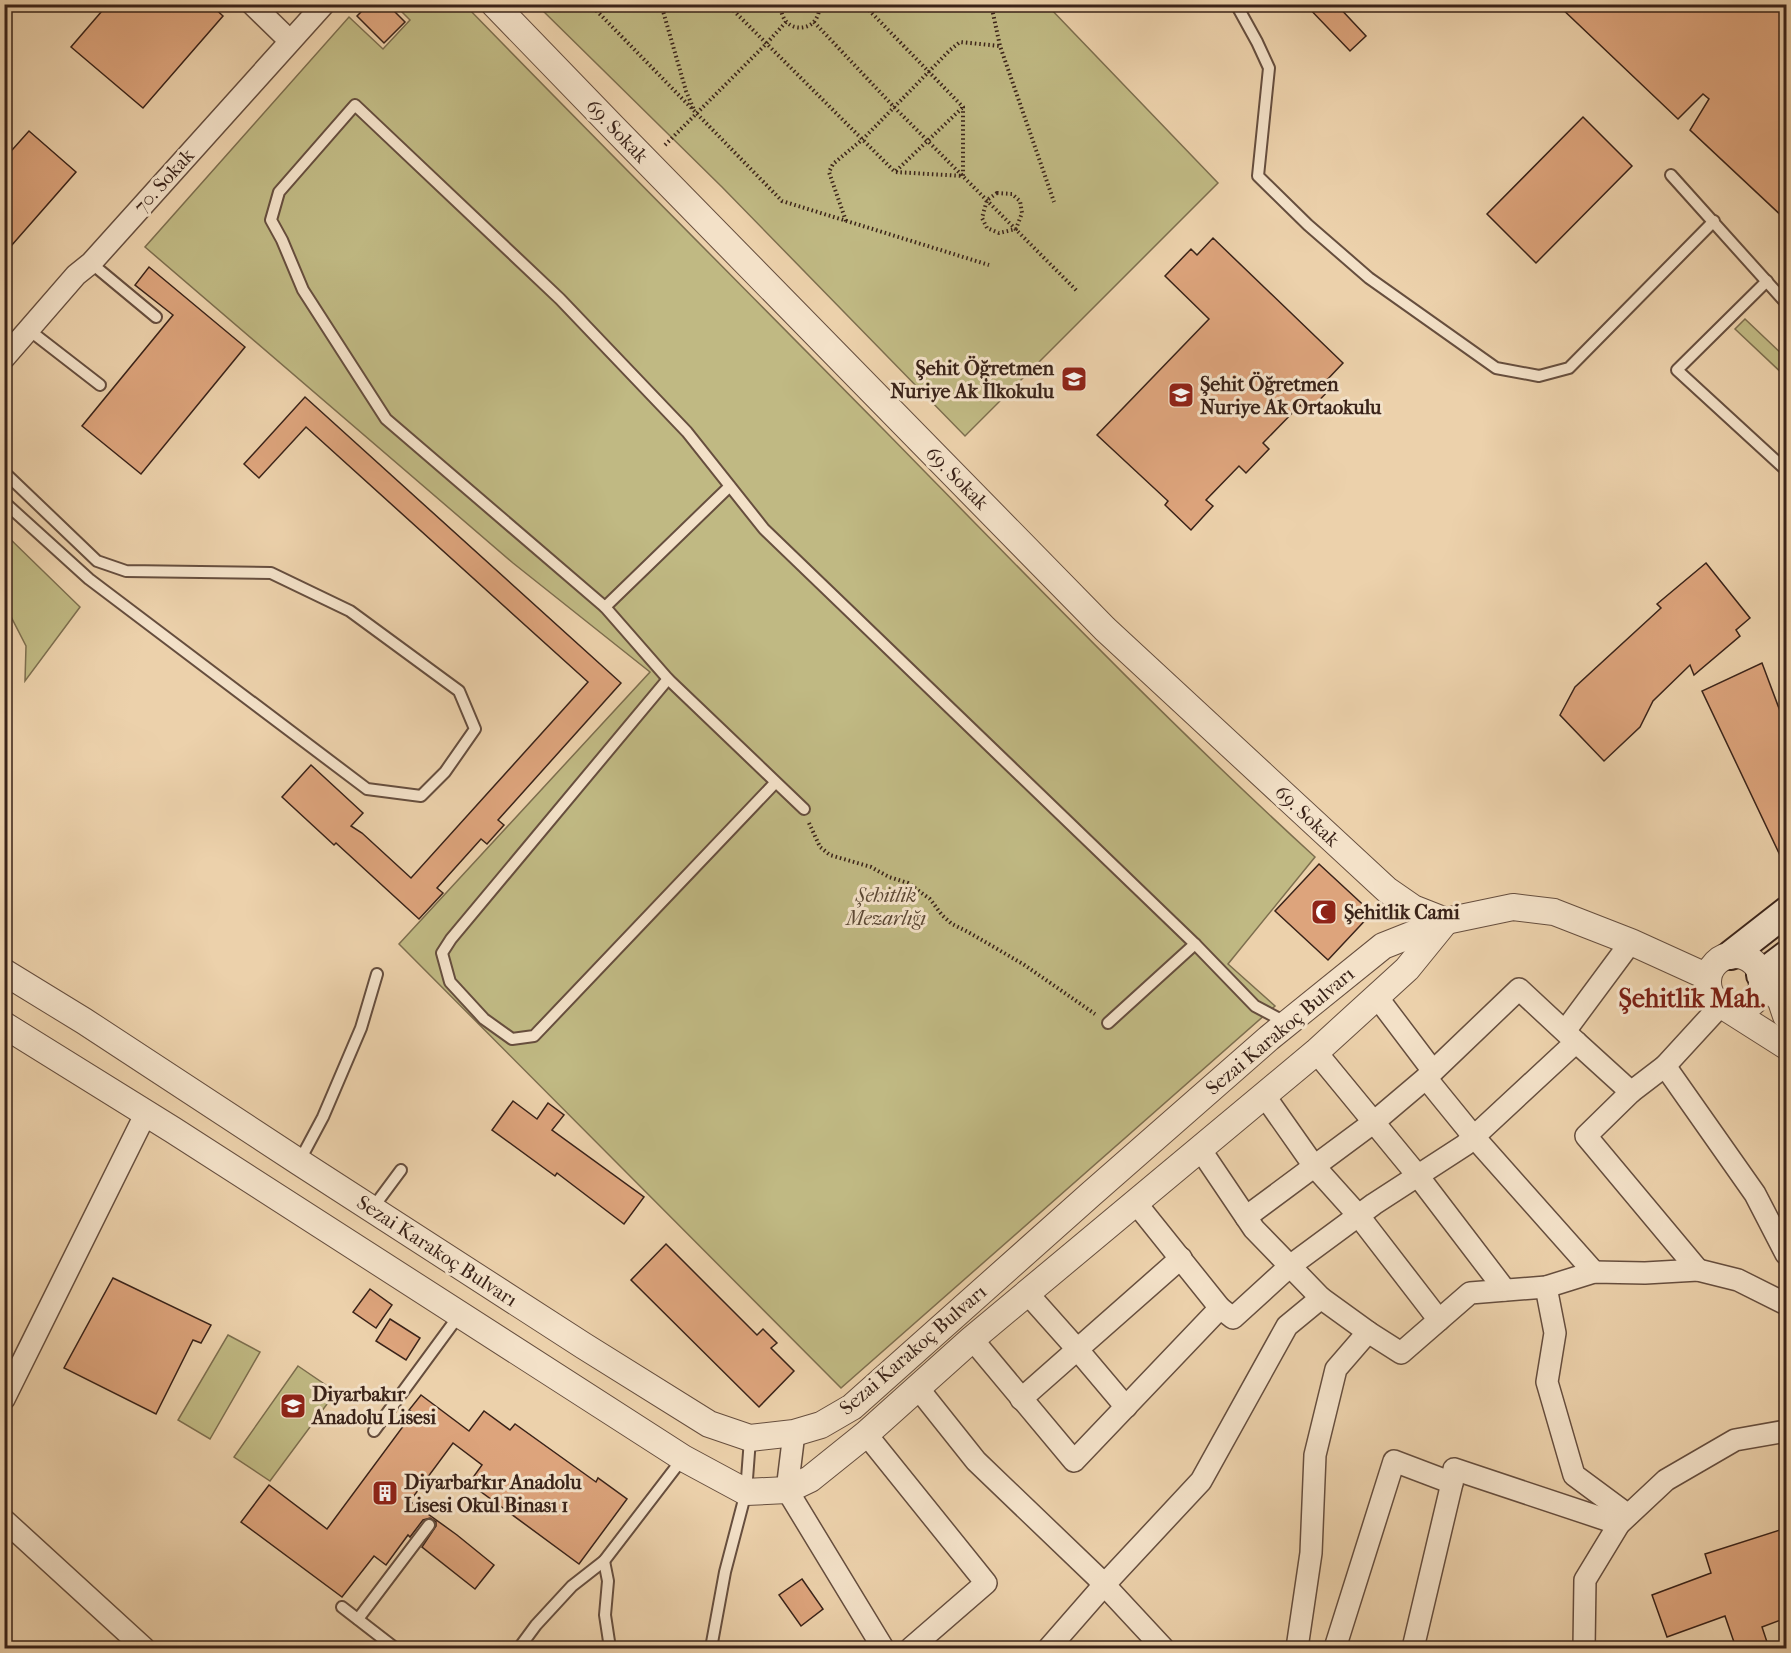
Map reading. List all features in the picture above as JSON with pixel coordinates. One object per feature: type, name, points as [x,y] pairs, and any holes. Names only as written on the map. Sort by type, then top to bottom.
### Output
[{"type":"main road","points":[[1731,955],[1786,912]]},
{"type":"main road","points":[[1761,975],[1786,956]]},
{"type":"street","points":[[252,4],[290,41]]},
{"type":"street","name":"70. Sokak","points":[[4,358],[76,275],[91,263],[324,4]]},
{"type":"street","name":"69. Sokak","points":[[494,4],[647,163],[1106,629],[1387,891],[1413,908],[1446,921]]},
{"type":"street","name":"Sezai Karakoç Bulvarı","points":[[4,972],[84,1021],[299,1162],[709,1424],[750,1438],[794,1433],[821,1425],[852,1407],[1287,1023],[1383,946],[1446,921],[1513,907],[1554,912],[1631,942],[1708,977]]},
{"type":"street","points":[[4,1025],[146,1113],[683,1458],[746,1492],[786,1490],[810,1479],[866,1434],[972,1339],[1317,1052],[1407,969],[1446,921]]},
{"type":"street","points":[[1135,1202],[1220,1308],[1233,1318],[1290,1266],[1358,1215],[1474,1137],[1570,1037],[1631,942]]},
{"type":"street","points":[[1786,1016],[1781,1001],[1753,962],[1739,955],[1731,955],[1716,962],[1711,969],[1708,985],[1714,1000],[1786,1046]]},
{"type":"street","points":[[1722,1005],[1732,1009],[1740,1008],[1755,1000],[1762,984],[1761,975]]},
{"type":"street","points":[[1246,1217],[1374,1122],[1520,989],[1631,1092]]},
{"type":"street","points":[[1377,997],[1474,1137],[1594,1272]]},
{"type":"street","points":[[1698,1270],[1586,1136],[1631,1092],[1665,1066],[1722,1005]]},
{"type":"street","points":[[1317,1052],[1418,1176],[1504,1290]]},
{"type":"street","points":[[1665,1066],[1755,1194],[1786,1254]]},
{"type":"street","points":[[1264,1095],[1314,1166],[1358,1215],[1438,1320]]},
{"type":"street","points":[[4,1399],[146,1113]]},
{"type":"street","points":[[1200,1149],[1254,1229],[1320,1298],[1401,1353],[1470,1293],[1546,1287],[1594,1272],[1645,1273],[1698,1270],[1738,1280],[1786,1304]]},
{"type":"street","points":[[1021,1399],[1181,1258]]},
{"type":"street","points":[[1546,1287],[1555,1333],[1547,1382],[1574,1474],[1624,1520]]},
{"type":"street","points":[[1028,1294],[1126,1407]]},
{"type":"street","points":[[1049,1648],[1201,1481],[1287,1326],[1320,1298]]},
{"type":"street","points":[[972,1339],[1074,1461],[1220,1308]]},
{"type":"street","points":[[1297,1648],[1311,1553],[1315,1455],[1336,1369],[1368,1332]]},
{"type":"street","points":[[917,1387],[976,1461],[1104,1585],[1163,1648]]},
{"type":"street","points":[[1584,1648],[1585,1580],[1624,1520],[1666,1480],[1735,1440],[1786,1431]]},
{"type":"street","points":[[794,1433],[786,1490],[883,1648]]},
{"type":"street","points":[[866,1434],[986,1583],[911,1648]]},
{"type":"street","points":[[1335,1648],[1394,1461],[1452,1483]]},
{"type":"street","points":[[1413,1648],[1454,1469],[1624,1520]]},
{"type":"street","points":[[4,1520],[144,1648]]},
{"type":"lane","points":[[1236,4],[1269,68],[1258,176],[1308,225],[1370,278],[1496,368],[1539,376],[1569,368],[1714,221]]},
{"type":"lane","points":[[804,809],[668,679],[605,607],[386,419],[303,290],[271,220],[276,201],[279,192],[355,105],[568,307],[687,432],[764,529],[1195,944],[1255,1006],[1287,1023]]},
{"type":"lane","points":[[1671,175],[1786,303]]},
{"type":"lane","points":[[91,263],[156,317]]},
{"type":"lane","points":[[1767,281],[1677,370],[1786,470]]},
{"type":"lane","points":[[29,330],[100,385]]},
{"type":"lane","points":[[4,472],[97,561],[126,571],[271,573],[350,611],[459,691],[475,729],[445,772],[421,796],[367,789],[90,579],[4,502]]},
{"type":"lane","points":[[605,607],[730,486]]},
{"type":"lane","points":[[668,679],[451,939],[442,953],[450,982],[484,1019],[512,1039],[534,1036],[775,783]]},
{"type":"lane","points":[[1108,1023],[1195,944]]},
{"type":"lane","points":[[299,1162],[323,1117],[361,1028],[376,974]]},
{"type":"lane","points":[[372,1209],[400,1170]]},
{"type":"lane","points":[[374,1431],[460,1314]]},
{"type":"lane","points":[[711,1648],[725,1572],[746,1492],[750,1438]]},
{"type":"lane","points":[[519,1648],[536,1625],[572,1586],[604,1561],[683,1458]]},
{"type":"lane","points":[[358,1619],[429,1525]]},
{"type":"lane","points":[[604,1561],[608,1581],[605,1615],[610,1648]]},
{"type":"lane","points":[[342,1607],[395,1648]]},
{"type":"path","points":[[590,4],[782,201],[989,265]]},
{"type":"path","points":[[661,4],[686,91],[696,114]]},
{"type":"path","points":[[727,4],[895,172],[963,176]]},
{"type":"path","points":[[781,4],[782,17],[786,22],[790,26],[803,28],[814,22],[819,12],[819,4]]},
{"type":"path","points":[[863,4],[963,107],[963,176]]},
{"type":"path","points":[[991,4],[1000,46],[1054,202]]},
{"type":"path","points":[[647,163],[786,22]]},
{"type":"path","points":[[814,22],[927,141],[1077,291]]},
{"type":"path","points":[[846,221],[829,172],[833,164],[863,139],[960,42],[1000,46]]},
{"type":"path","points":[[895,172],[963,107]]},
{"type":"path","points":[[997,193],[1012,194],[1020,201],[1022,213],[1016,229],[999,233],[987,228],[982,218],[987,200],[997,193]]},
{"type":"path","points":[[804,809],[820,847],[830,855],[871,867],[889,877],[908,883],[930,899],[952,924],[1023,964],[1108,1023]]},
{"type":"green space","name":"Şehitlik Mezarlığı","points":[[395,5],[465,5],[1097,647],[1315,857],[1228,964],[1275,1006],[841,1388],[399,944],[650,672],[513,563],[145,247],[349,17],[383,49],[410,20]]},
{"type":"green space","points":[[537,5],[1047,5],[1218,183],[965,436],[722,187]]},
{"type":"green space","points":[[1745,319],[1786,358],[1786,377],[1735,329]]},
{"type":"green space","points":[[5,534],[80,607],[25,681],[26,646],[5,605]]},
{"type":"green space","points":[[228,1335],[260,1352],[210,1439],[178,1420]]},
{"type":"green space","points":[[298,1366],[336,1392],[270,1481],[234,1457]]},
{"type":"building","points":[[108,4],[210,4],[223,16],[143,108],[71,47]]},
{"type":"building","points":[[369,4],[387,4],[405,22],[384,43],[357,16]]},
{"type":"building","points":[[1305,4],[1336,4],[1366,36],[1350,51]]},
{"type":"building","points":[[1557,4],[1786,4],[1786,220],[1690,130],[1709,99],[1703,94],[1678,119]]},
{"type":"building","points":[[1583,117],[1632,166],[1536,263],[1487,214]]},
{"type":"building","points":[[29,131],[76,172],[4,254],[4,159]]},
{"type":"building","points":[[1213,238],[1343,363],[1325,382],[1331,388],[1307,413],[1300,405],[1263,443],[1269,449],[1246,473],[1239,466],[1206,500],[1213,506],[1191,530],[1165,505],[1168,501],[1097,435],[1209,319],[1165,276],[1191,249],[1197,255]]},
{"type":"building","points":[[149,267],[245,347],[141,474],[82,426],[173,315],[135,285]]},
{"type":"building","points":[[305,397],[621,683],[498,820],[504,825],[487,844],[481,839],[437,888],[443,893],[419,919],[282,797],[311,765],[363,813],[351,826],[362,833],[411,878],[588,682],[306,427],[259,478],[244,464]]},
{"type":"building","points":[[1706,563],[1750,618],[1736,630],[1740,636],[1694,675],[1690,665],[1653,701],[1640,727],[1604,761],[1560,715],[1575,687],[1661,608],[1657,604]]},
{"type":"building","points":[[1762,663],[1786,727],[1786,868],[1702,691]]},
{"type":"building","name":"Şehitlik Cami","points":[[1319,864],[1372,913],[1328,960],[1275,911]]},
{"type":"building","points":[[513,1101],[537,1119],[548,1103],[564,1115],[552,1130],[644,1197],[624,1224],[557,1173],[555,1176],[492,1130]]},
{"type":"building","points":[[666,1244],[757,1335],[763,1329],[777,1343],[771,1348],[794,1371],[759,1407],[631,1280]]},
{"type":"building","points":[[113,1278],[211,1325],[201,1343],[193,1340],[156,1414],[64,1368]]},
{"type":"building","points":[[370,1289],[392,1305],[376,1328],[353,1312]]},
{"type":"building","points":[[390,1319],[420,1338],[406,1360],[376,1341]]},
{"type":"building","points":[[421,1395],[469,1431],[484,1411],[510,1430],[515,1424],[596,1482],[598,1478],[627,1499],[579,1564],[469,1483],[482,1465],[453,1443],[410,1501],[494,1565],[475,1589],[422,1547],[436,1526],[436,1522],[430,1518],[423,1520],[410,1537],[408,1535],[386,1565],[374,1556],[342,1597],[241,1522],[269,1485],[327,1529],[413,1413],[409,1410]]},
{"type":"building","points":[[1786,1528],[1786,1618],[1762,1627],[1769,1648],[1736,1648],[1725,1616],[1667,1637],[1652,1595],[1711,1573],[1705,1554]]},
{"type":"building","points":[[802,1579],[823,1609],[801,1626],[779,1595]]},
{"type":"place","name":"Şehit Öğretmen Nuriye Ak İlkokulu","points":[[1074,379]]},
{"type":"place","name":"Şehit Öğretmen Nuriye Ak Ortaokulu","points":[[1181,395]]},
{"type":"place","name":"Şehitlik Cami","points":[[1324,912]]},
{"type":"place","name":"Diyarbakır Anadolu Lisesi","points":[[293,1406]]},
{"type":"place","name":"Diyarbarkır Anadolu Lisesi Okul Binası 1","points":[[385,1493]]},
{"type":"district","name":"Şehitlik Mah.","points":[[1692,998]]}]
